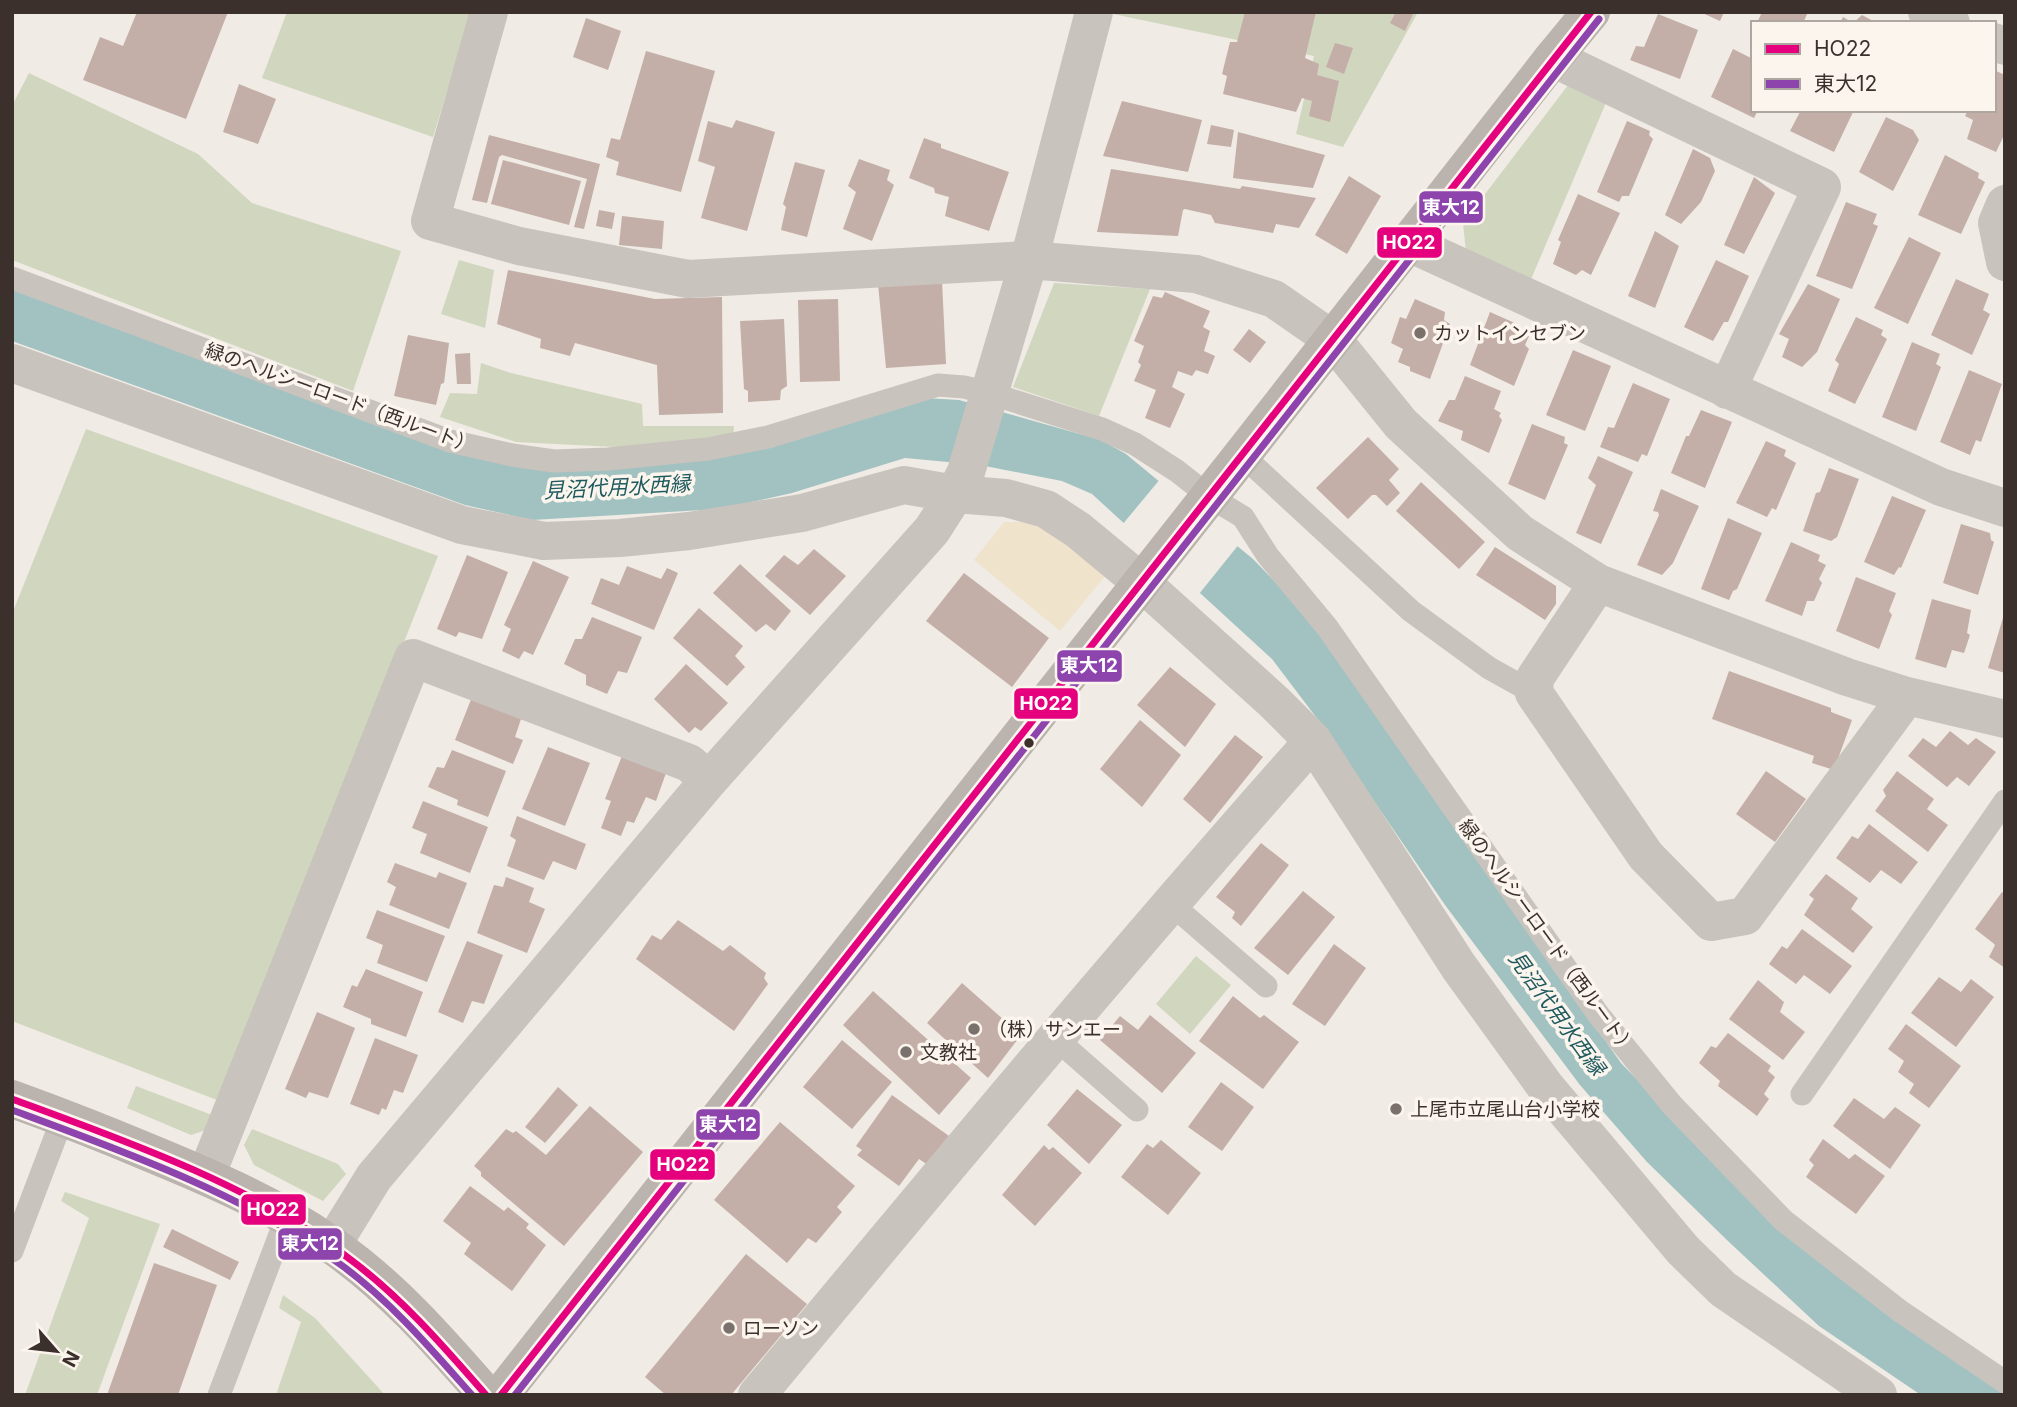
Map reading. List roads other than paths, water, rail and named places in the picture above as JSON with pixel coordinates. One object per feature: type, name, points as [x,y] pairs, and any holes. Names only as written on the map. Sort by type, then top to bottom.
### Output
[{"type":"street","points":[[489,12],[430,221],[519,246],[688,279],[1028,260],[1196,274],[1274,299],[1333,340],[1401,424],[1520,533],[1598,583],[1847,677],[1907,696],[2005,719]]},
{"type":"street","points":[[332,1245],[374,1177],[709,780],[932,530],[960,483],[1028,260],[1094,12]]},
{"type":"street","points":[[501,1395],[1591,12]]},
{"type":"street","points":[[1927,12],[1947,21]]},
{"type":"street","points":[[1553,58],[1822,187],[1727,390]]},
{"type":"street","points":[[2005,204],[1997,223],[2005,262]]},
{"type":"street","points":[[1409,243],[1941,487],[2005,508]]},
{"type":"street","points":[[12,363],[462,525],[544,541],[620,538],[702,529],[802,513],[904,485],[960,483],[1046,509],[1149,574],[1314,741],[1459,967],[1545,1086],[1683,1250],[1723,1289],[1878,1395]]},
{"type":"street","points":[[1598,583],[1535,677],[1534,694],[1646,856],[1711,922],[1745,916],[1907,696]]},
{"type":"street","points":[[206,1176],[413,658],[689,763],[709,780]]},
{"type":"street","points":[[757,1395],[1055,1038],[1314,741]]},
{"type":"street","points":[[12,1099],[206,1176],[273,1207],[332,1245],[399,1301],[433,1334],[486,1395]]},
{"type":"lane","name":"緑のヘルシーロード（西ルート）","points":[[12,278],[450,441],[513,455],[554,461],[608,459],[708,449],[781,434],[938,386],[986,392],[1102,429],[1135,444],[1177,471],[1207,500],[1243,517],[1268,556],[1327,627],[1598,1014],[1672,1105],[1746,1184],[1793,1228],[1900,1311],[2005,1382]]},
{"type":"lane","points":[[1242,455],[1411,611],[1489,668],[1534,694]]},
{"type":"lane","points":[[1802,1094],[2005,801]]},
{"type":"lane","points":[[1170,903],[1266,986]]},
{"type":"lane","points":[[1055,1038],[1137,1110]]},
{"type":"lane","points":[[12,1251],[63,1117]]},
{"type":"lane","points":[[219,1395],[287,1216]]},
{"type":"water","name":"見沼代用水西縁","points":[[12,285],[403,429],[602,465],[925,398],[959,400],[1101,440],[1126,454],[1253,559],[1304,612],[1621,1063],[1773,1220],[2005,1389],[2005,1395],[1921,1395],[1819,1326],[1647,1162],[1580,1085],[1445,905],[1322,725],[1272,659],[1092,494],[1062,481],[980,465],[905,458],[792,493],[720,509],[532,520],[465,505],[12,341]]},
{"type":"place","name":"カットインセブン","points":[[1420,333]]},
{"type":"place","name":"（株）サンエー","points":[[974,1029]]},
{"type":"place","name":"文教社","points":[[906,1052]]},
{"type":"place","name":"上尾市立尾山台小学校","points":[[1396,1109]]},
{"type":"place","name":"ローソン","points":[[729,1328]]}]
